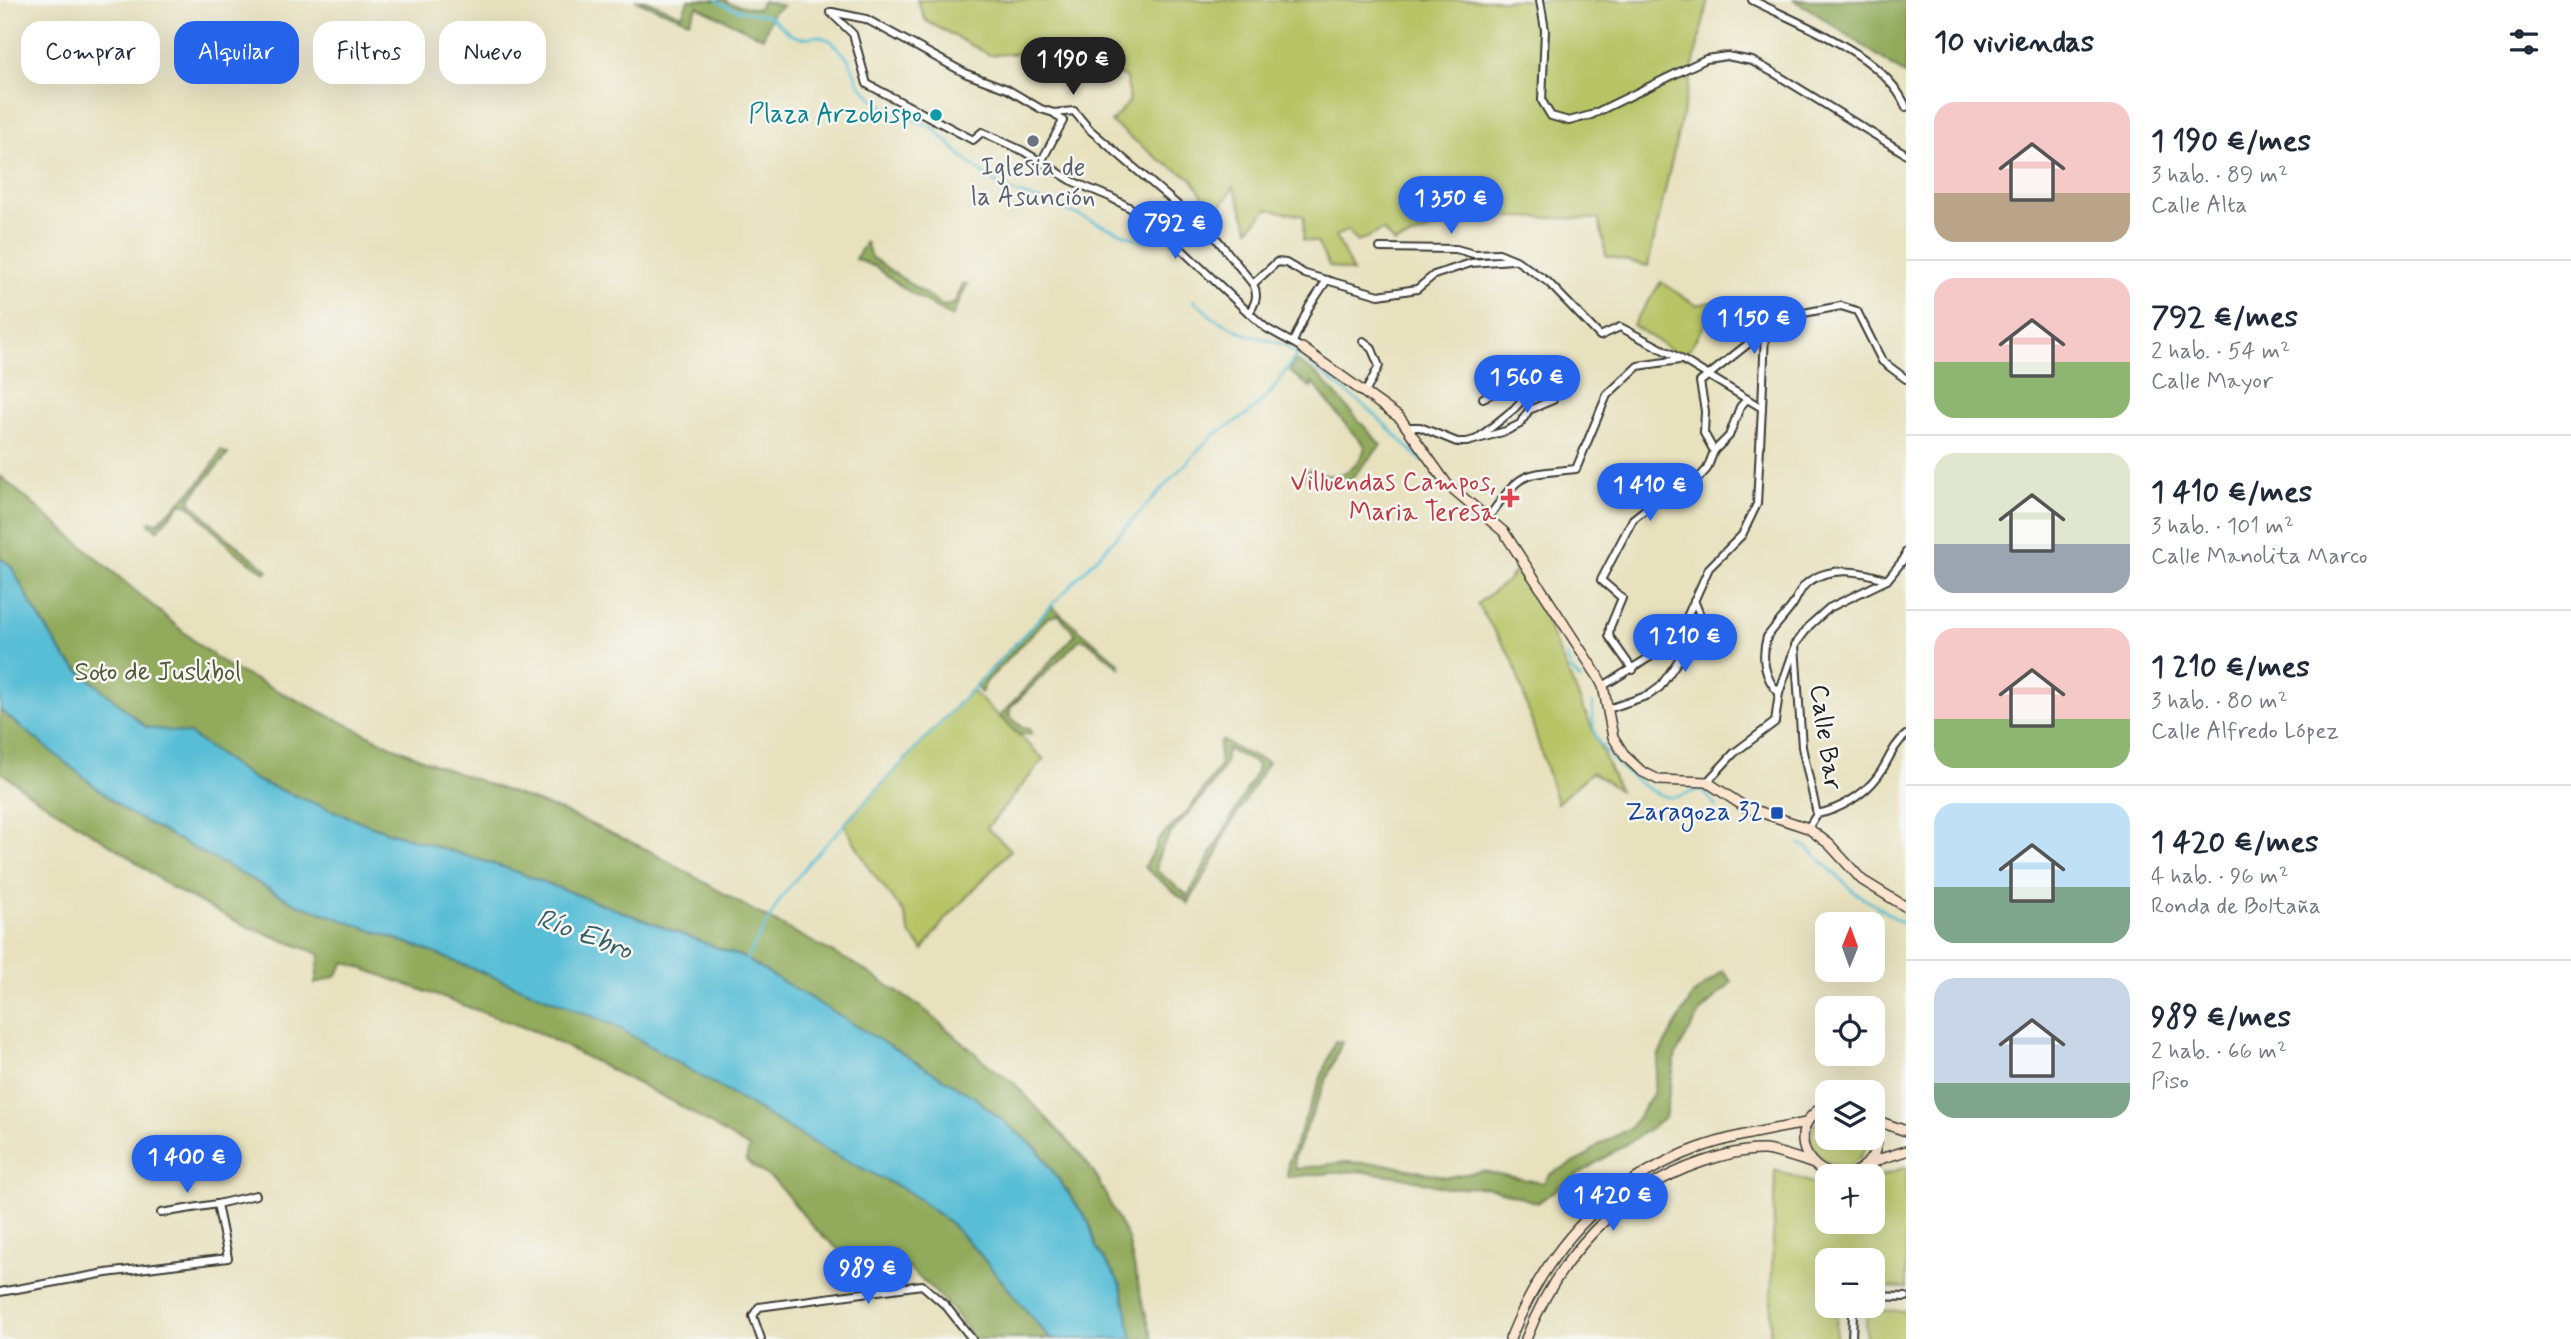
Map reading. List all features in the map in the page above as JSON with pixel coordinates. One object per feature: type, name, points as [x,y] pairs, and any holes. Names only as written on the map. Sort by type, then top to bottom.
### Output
[{"type":"main road","points":[[1302,348],[1393,412],[1407,427],[1447,484],[1511,539],[1597,675],[1603,687],[1610,730],[1616,745],[1641,771],[1659,780],[1707,782],[1745,807],[1808,828],[1829,844],[1862,880],[1906,907]]},
{"type":"main road","points":[[1811,1163],[1803,1144],[1806,1124],[1815,1113]]},
{"type":"main road","points":[[1510,1339],[1535,1284],[1558,1249],[1585,1219],[1626,1184],[1669,1160],[1696,1149],[1744,1135],[1806,1124]]},
{"type":"main road","points":[[1885,1124],[1906,1131]]},
{"type":"main road","points":[[1526,1339],[1546,1293],[1562,1268],[1595,1228],[1637,1194],[1689,1166],[1736,1152],[1766,1150],[1815,1166]]},
{"type":"main road","points":[[1870,1164],[1880,1158],[1906,1151]]},
{"type":"street","points":[[1540,0],[1545,30],[1542,101],[1551,116],[1569,121],[1591,115],[1706,59],[1727,56],[1752,61],[1774,73],[1906,154]]},
{"type":"street","points":[[1752,0],[1846,47],[1899,91],[1906,107]]},
{"type":"street","points":[[1249,313],[1256,293],[1253,284],[1216,238],[1089,129],[1074,111],[1054,113],[1041,109],[1007,89],[967,74],[866,19],[830,12],[853,34],[867,84],[973,140],[982,132],[1023,151],[1059,174],[1147,217],[1249,313],[1266,328],[1302,348]]},
{"type":"street","points":[[1041,162],[1063,121],[1054,113]]},
{"type":"street","points":[[1380,248],[1456,249],[1474,254],[1499,254],[1516,260],[1548,282],[1601,335],[1620,327],[1681,359],[1762,408]]},
{"type":"street","points":[[1253,284],[1277,262],[1286,263],[1305,274],[1379,295],[1417,289],[1434,275],[1471,263],[1516,260]]},
{"type":"street","points":[[1293,342],[1309,307],[1327,280]]},
{"type":"street","points":[[1714,451],[1704,433],[1705,411],[1700,382],[1706,374],[1782,317],[1841,306],[1857,311],[1882,361],[1906,379]]},
{"type":"street","points":[[1603,687],[1676,641],[1709,568],[1742,535],[1757,504],[1765,331]]},
{"type":"street","points":[[1363,341],[1371,347],[1378,366],[1365,393]]},
{"type":"street","points":[[1488,518],[1513,484],[1527,474],[1576,469],[1607,395],[1638,366],[1681,359]]},
{"type":"street","points":[[1510,385],[1514,366]]},
{"type":"street","points":[[1483,398],[1510,385]]},
{"type":"street","points":[[1476,440],[1524,398],[1510,385]]},
{"type":"street","points":[[1633,670],[1609,636],[1610,626],[1622,598],[1601,580],[1633,519],[1666,493],[1698,479],[1707,469],[1714,451],[1729,436],[1740,407],[1747,399]]},
{"type":"street","points":[[1407,427],[1423,428],[1461,443],[1521,424],[1529,410],[1553,400]]},
{"type":"street","points":[[1707,782],[1734,753],[1775,722],[1779,693],[1795,645],[1810,625],[1829,608],[1887,580],[1904,559],[1906,552]]},
{"type":"street","points":[[1779,693],[1767,678],[1765,643],[1794,604],[1805,584],[1823,574],[1847,571],[1870,573],[1887,580]]},
{"type":"street","points":[[1608,709],[1649,695],[1660,687],[1688,652],[1697,639],[1700,615],[1694,600]]},
{"type":"street","name":"Calle Bar","points":[[1795,645],[1802,747],[1817,814]]},
{"type":"street","points":[[1808,828],[1817,814],[1830,812],[1856,797],[1877,778],[1898,741],[1906,735]]},
{"type":"street","points":[[160,1213],[256,1195]]},
{"type":"street","points":[[0,1292],[106,1273],[228,1258],[217,1204]]},
{"type":"street","points":[[761,1339],[754,1316],[759,1307],[922,1285],[946,1306],[972,1339]]},
{"type":"street","points":[[1885,1296],[1906,1297]]},
{"type":"street","points":[[1852,1339],[1853,1318]]},
{"type":"green space","points":[[635,0],[645,0],[682,15],[688,0],[726,0],[728,3],[758,9],[763,1],[783,6],[773,12],[763,38],[698,5],[689,21]]},
{"type":"green space","points":[[917,0],[1708,0],[1648,266],[1606,256],[1599,219],[1470,216],[1394,243],[1383,230],[1357,242],[1348,230],[1336,236],[1353,272],[1329,266],[1317,242],[1303,240],[1304,216],[1267,209],[1249,229],[1234,187],[1215,214],[1191,178],[1161,161],[1111,122],[1129,102],[1127,79],[1063,60],[1048,52],[990,55],[926,21]]},
{"type":"green space","points":[[1793,0],[1906,0],[1906,75],[1808,8]]},
{"type":"green space","points":[[866,242],[871,257],[943,306],[954,304],[963,284],[967,284],[952,317],[903,288],[876,267],[855,259]]},
{"type":"green space","points":[[1661,282],[1696,305],[1721,300],[1683,358],[1633,325]]},
{"type":"green space","points":[[1295,360],[1319,376],[1381,445],[1350,480],[1322,480],[1315,483],[1305,478],[1304,472],[1312,469],[1329,475],[1345,472],[1358,462],[1365,446],[1312,382],[1311,388],[1289,371]]},
{"type":"green space","points":[[221,450],[228,454],[191,497],[191,502],[226,537],[268,570],[266,573],[234,551],[188,504],[181,504],[157,530],[149,523],[157,523],[193,490],[209,471]]},
{"type":"green space","name":"Soto de Juslibol","points":[[0,476],[199,645],[229,667],[385,743],[436,765],[562,811],[648,850],[860,967],[925,1010],[1014,1083],[1094,1172],[1128,1239],[1153,1339],[1133,1339],[1120,1283],[1096,1247],[1089,1223],[1038,1149],[974,1097],[742,957],[506,868],[385,831],[255,780],[189,734],[146,727],[66,659],[11,566],[0,558]]},
{"type":"green space","points":[[1515,571],[1537,601],[1619,790],[1592,772],[1557,803],[1512,658],[1477,604],[1507,581]]},
{"type":"green space","points":[[1051,606],[1120,664],[1120,668],[1086,640],[1080,639],[1011,707],[1009,716],[1024,728],[1030,729],[1031,734],[1019,735],[1000,716],[1076,634],[1059,615],[1048,617],[986,682],[981,693],[975,686]]},
{"type":"green space","points":[[971,690],[1044,759],[987,828],[1011,850],[943,922],[923,950],[910,934],[904,913],[871,871],[844,824]]},
{"type":"green space","points":[[0,710],[127,812],[295,903],[419,947],[612,1024],[830,1152],[909,1192],[950,1223],[978,1252],[1050,1339],[973,1339],[945,1302],[887,1251],[847,1257],[816,1230],[776,1182],[746,1161],[749,1148],[674,1102],[539,1033],[345,962],[336,976],[315,984],[320,954],[243,925],[170,887],[0,771]]},
{"type":"green space","points":[[1222,740],[1240,751],[1268,762],[1221,841],[1218,853],[1188,904],[1185,901],[1258,769],[1256,763],[1227,749],[1225,763],[1217,778],[1164,844],[1158,858],[1157,871],[1186,894],[1183,899],[1144,867],[1157,841],[1189,810],[1220,766],[1219,744]]},
{"type":"green space","points":[[1723,971],[1732,982],[1702,1010],[1676,1054],[1665,1118],[1538,1203],[1488,1187],[1446,1188],[1403,1177],[1357,1171],[1287,1177],[1288,1163],[1335,1041],[1342,1042],[1294,1157],[1295,1169],[1345,1162],[1384,1164],[1447,1177],[1483,1171],[1543,1183],[1550,1174],[1585,1157],[1598,1145],[1630,1128],[1653,1094],[1659,1054],[1693,995]]},
{"type":"green space","points":[[1814,1126],[1815,1150],[1863,1150],[1861,1156],[1851,1164],[1825,1161],[1815,1152],[1811,1140]]},
{"type":"green space","points":[[1906,1167],[1906,1288],[1885,1287],[1885,1248],[1815,1248],[1815,1318],[1837,1318],[1836,1339],[1770,1339],[1775,1170],[1815,1184],[1815,1234],[1885,1234],[1885,1175]]},
{"type":"green space","points":[[1885,1310],[1906,1311],[1906,1339],[1866,1339],[1866,1318],[1885,1318]]},
{"type":"water","name":"Río Ebro","points":[[0,558],[11,566],[66,659],[146,727],[189,734],[255,780],[385,831],[506,868],[742,957],[974,1097],[1037,1149],[1089,1223],[1096,1247],[1120,1283],[1133,1339],[1050,1339],[978,1252],[950,1223],[909,1192],[830,1152],[612,1024],[419,947],[295,903],[127,812],[0,710]]},
{"type":"waterway","points":[[717,0],[742,11],[769,16],[792,35],[802,38],[818,36],[830,40],[849,59],[859,84],[874,99],[889,110],[932,127],[967,161],[1002,188],[1056,206],[1146,243]]},
{"type":"waterway","points":[[1193,300],[1215,319],[1246,334],[1282,344],[1297,354],[1371,411],[1422,461]]},
{"type":"waterway","points":[[745,962],[780,899],[810,861],[1212,436],[1246,415],[1272,391],[1297,354]]},
{"type":"waterway","points":[[1566,655],[1572,671],[1581,680]]},
{"type":"waterway","points":[[1593,703],[1593,727],[1597,739],[1623,769],[1664,796],[1703,792],[1716,807]]},
{"type":"waterway","points":[[1799,843],[1854,892],[1906,925]]},
{"type":"place","name":"Plaza Arzobispo","points":[[936,115]]},
{"type":"place","name":"Iglesia de la Asunción","points":[[1033,141]]},
{"type":"place","name":"Villuendas Campos, Maria Teresa","points":[[1510,498]]},
{"type":"place","name":"Zaragoza 32","points":[[1777,813]]}]
